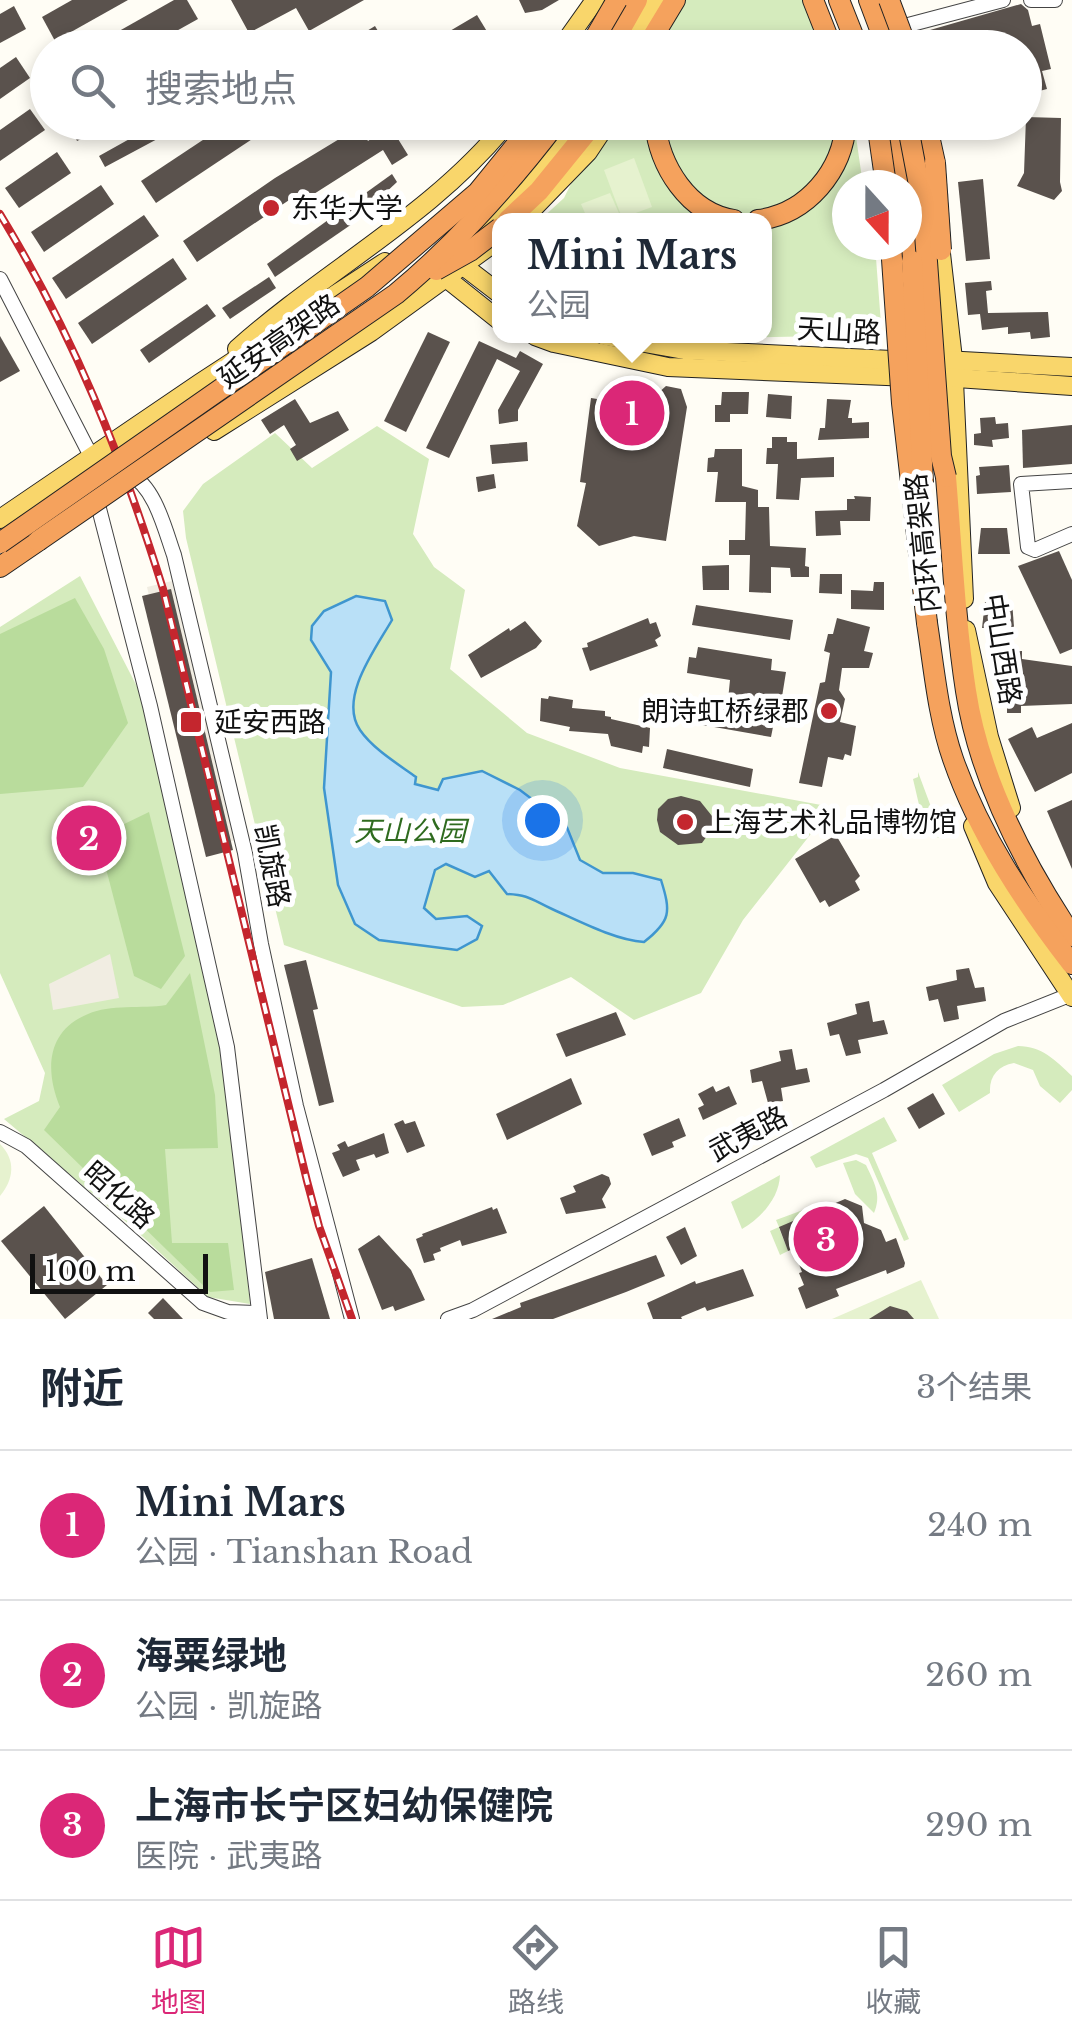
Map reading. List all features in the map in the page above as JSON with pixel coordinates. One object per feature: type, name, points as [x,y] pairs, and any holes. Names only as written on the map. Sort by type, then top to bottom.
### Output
[{"type":"highway","points":[[601,30],[609,0]]},
{"type":"highway","points":[[604,30],[621,0]]},
{"type":"highway","points":[[609,30],[637,0]]},
{"type":"highway","points":[[662,30],[676,0]]},
{"type":"highway","points":[[666,30],[688,0]]},
{"type":"highway","points":[[813,0],[825,30]]},
{"type":"highway","points":[[838,0],[850,30]]},
{"type":"highway","points":[[854,0],[865,30]]},
{"type":"highway","points":[[873,0],[884,30]]},
{"type":"highway","points":[[889,0],[900,30]]},
{"type":"highway","name":"延安高架路","points":[[0,543],[367,287],[478,192],[523,140]]},
{"type":"highway","name":"延安高架路","points":[[0,568],[396,294],[439,258],[543,140]]},
{"type":"highway","points":[[515,213],[580,140]]},
{"type":"highway","points":[[656,140],[675,181],[705,210],[714,213]]},
{"type":"highway","points":[[772,216],[793,211],[814,194],[829,176],[842,140]]},
{"type":"highway","points":[[880,140],[885,170]]},
{"type":"highway","points":[[895,140],[900,170]]},
{"type":"highway","name":"内环高架路","points":[[911,140],[924,206],[941,456],[966,691],[990,778],[1026,857],[1072,933]]},
{"type":"highway","points":[[928,140],[935,162],[949,367],[946,477]]},
{"type":"highway","points":[[396,294],[492,234]]},
{"type":"highway","points":[[894,260],[902,403],[928,623]]},
{"type":"highway","name":"内环高架路","points":[[910,260],[928,623],[942,715],[967,796],[1018,892],[1072,964]]},
{"type":"main road","points":[[573,30],[594,0]]},
{"type":"main road","points":[[638,30],[656,0]]},
{"type":"main road","points":[[200,382],[248,339],[392,232],[492,140]]},
{"type":"main road","points":[[0,520],[200,382],[413,243],[499,172],[524,140]]},
{"type":"main road","points":[[494,213],[564,140]]},
{"type":"main road","points":[[529,213],[568,174],[594,140]]},
{"type":"main road","name":"中山西路","points":[[926,140],[953,368],[966,627],[985,719],[1012,812],[1072,933]]},
{"type":"main road","points":[[198,440],[235,404],[438,260],[492,214]]},
{"type":"main road","points":[[392,232],[438,260],[466,266],[492,287]]},
{"type":"main road","points":[[0,568],[371,332],[492,245]]},
{"type":"main road","points":[[438,260],[447,279],[492,315]]},
{"type":"main road","points":[[895,260],[907,369],[922,636],[931,712],[946,763],[997,883],[1071,995]]},
{"type":"main road","points":[[554,343],[668,366],[1072,367]]},
{"type":"main road","name":"天山路","points":[[644,343],[684,350],[907,369]]},
{"type":"main road","points":[[953,368],[1072,386]]},
{"type":"street","points":[[921,30],[1002,0]]},
{"type":"street","points":[[1031,0],[1056,0]]},
{"type":"street","points":[[0,279],[92,458],[96,506],[150,706],[227,1047],[258,1316]]},
{"type":"street","points":[[92,458],[140,480]]},
{"type":"street","name":"凯旋路","points":[[140,480],[159,514],[174,556],[245,853],[296,1106],[352,1319]]},
{"type":"street","points":[[1072,481],[1021,484],[1028,547],[1035,550],[1072,534]]},
{"type":"street","name":"武夷路","points":[[448,1319],[473,1310],[884,1090],[1004,1021],[1071,995]]},
{"type":"street","name":"昭化路","points":[[0,1132],[26,1146],[203,1302],[228,1312],[258,1316]]},
{"type":"green space","points":[[685,0],[806,0],[818,30],[659,30]]},
{"type":"green space","points":[[593,140],[856,140],[861,170],[832,170],[832,260],[876,260],[881,324],[874,335],[772,337],[772,213],[548,213],[564,198]]},
{"type":"green space","points":[[634,158],[652,207],[620,213],[604,170]]},
{"type":"green space","points":[[610,193],[619,213],[585,213],[581,204]]},
{"type":"green space","name":"天山公园","points":[[377,426],[429,459],[413,534],[434,567],[465,590],[450,669],[527,733],[620,768],[832,807],[743,920],[701,993],[634,1020],[571,977],[503,1005],[462,1007],[284,945],[186,538],[183,511],[203,484],[275,433],[312,468]]},
{"type":"green space","points":[[80,576],[146,704],[225,1047],[250,1304],[208,1297],[4,1119],[39,1101],[45,1073],[0,973],[0,627]]},
{"type":"green space","points":[[75,598],[104,649],[128,723],[83,787],[0,794],[0,634]]},
{"type":"green space","points":[[918,772],[943,839],[855,813],[857,808],[890,818],[913,814],[920,809],[913,779]]},
{"type":"green space","points":[[149,812],[185,956],[161,989],[134,976],[104,861],[118,827]]},
{"type":"green space","points":[[190,973],[215,1095],[218,1148],[165,1149],[172,1243],[228,1243],[234,1290],[210,1292],[44,1130],[60,1107],[51,1066],[57,1041],[64,1031],[74,1021],[97,1011],[166,1005]]},
{"type":"green space","points":[[1018,1046],[1034,1048],[1054,1059],[1072,1076],[1072,1090],[1060,1103],[1040,1086],[1033,1070],[1014,1063],[996,1073],[990,1093],[959,1112],[942,1085],[994,1054]]},
{"type":"green space","points":[[884,1117],[897,1141],[872,1153],[909,1239],[904,1241],[868,1158],[856,1154],[816,1168],[810,1157]]},
{"type":"green space","points":[[0,1144],[9,1156],[11,1170],[0,1196]]},
{"type":"green space","points":[[856,1160],[866,1165],[874,1183],[874,1213],[855,1194],[843,1163]]},
{"type":"green space","points":[[780,1175],[768,1206],[742,1229],[731,1202]]},
{"type":"green space","points":[[803,1210],[806,1217],[779,1228],[788,1251],[780,1255],[770,1231],[779,1227],[776,1220]]},
{"type":"green space","points":[[921,1280],[939,1319],[832,1319]]},
{"type":"shaded area","name":"延安西路","points":[[172,581],[236,840],[208,848],[147,587]]},
{"type":"shaded area","points":[[110,954],[119,998],[53,1010],[49,984]]},
{"type":"water","points":[[356,596],[385,601],[392,620],[356,689],[354,717],[365,737],[416,777],[415,784],[438,790],[443,779],[482,771],[520,790],[566,825],[580,860],[603,873],[633,873],[661,880],[666,915],[653,935],[644,942],[609,934],[531,898],[507,894],[489,871],[475,877],[446,864],[435,870],[424,908],[436,919],[467,916],[482,926],[477,939],[457,950],[379,940],[355,924],[338,885],[324,788],[331,672],[311,640],[312,626],[324,611]]},
{"type":"building","points":[[72,0],[128,0],[75,30],[49,30],[42,17]]},
{"type":"building","points":[[174,0],[187,0],[198,19],[178,30],[121,30]]},
{"type":"building","points":[[231,0],[364,0],[311,30],[296,8],[247,30]]},
{"type":"building","points":[[519,0],[559,0],[542,10],[525,13]]},
{"type":"building","points":[[1021,4],[1028,10],[1032,26],[1040,24],[1041,30],[930,30]]},
{"type":"building","points":[[14,6],[26,29],[0,43],[0,14]]},
{"type":"building","points":[[477,15],[486,30],[452,30]]},
{"type":"building","points":[[1042,32],[1051,69],[1042,71]]},
{"type":"building","points":[[16,57],[30,78],[0,99],[0,68]]},
{"type":"building","points":[[30,109],[30,140],[0,161],[0,130]]},
{"type":"building","points":[[1042,117],[1061,118],[1062,191],[1054,200],[1017,186],[1024,173],[1025,140],[1042,140]]},
{"type":"building","points":[[128,140],[155,140],[105,167],[99,156]]},
{"type":"building","points":[[203,140],[251,140],[156,203],[141,181]]},
{"type":"building","points":[[338,140],[399,140],[408,155],[392,165],[383,150],[306,199],[301,192],[197,262],[183,241]]},
{"type":"building","points":[[57,152],[71,173],[19,208],[5,188]]},
{"type":"building","points":[[392,174],[397,182],[352,224],[275,277],[267,264]]},
{"type":"building","points":[[983,179],[990,259],[966,261],[958,182]]},
{"type":"building","points":[[101,185],[114,204],[44,252],[31,232]]},
{"type":"building","points":[[144,215],[159,236],[66,299],[52,278]]},
{"type":"building","points":[[173,258],[187,279],[92,344],[78,323]]},
{"type":"building","points":[[269,277],[276,288],[230,319],[222,308]]},
{"type":"building","points":[[991,281],[992,290],[986,291],[988,313],[1048,312],[1050,337],[1031,339],[1030,332],[1008,334],[1008,327],[982,330],[980,314],[968,315],[965,283]]},
{"type":"building","points":[[207,304],[216,316],[149,363],[140,350]]},
{"type":"building","points":[[428,332],[450,342],[406,432],[384,421]]},
{"type":"building","points":[[0,336],[20,371],[0,382]]},
{"type":"building","points":[[479,341],[516,358],[520,351],[543,364],[518,410],[518,421],[499,424],[498,410],[520,371],[497,359],[449,458],[426,448]]},
{"type":"building","points":[[666,386],[681,389],[687,407],[666,541],[634,536],[599,546],[577,526],[586,483],[580,482],[591,398],[652,408],[656,395]]},
{"type":"building","points":[[722,392],[749,392],[748,414],[730,414],[730,422],[715,422],[715,405],[721,405]]},
{"type":"building","points":[[768,394],[792,396],[791,419],[766,417]]},
{"type":"building","points":[[295,399],[310,423],[338,411],[349,430],[297,461],[290,449],[296,445],[284,425],[270,434],[261,420]]},
{"type":"building","points":[[827,399],[851,400],[848,418],[852,418],[852,423],[869,422],[869,438],[818,440],[820,428],[825,428]]},
{"type":"building","points":[[995,417],[996,424],[1008,423],[1009,438],[992,440],[993,447],[974,445],[974,434],[981,433],[980,418]]},
{"type":"building","points":[[1072,425],[1072,464],[1023,468],[1022,430]]},
{"type":"building","points":[[772,437],[797,442],[797,459],[834,457],[834,477],[801,478],[799,500],[776,499],[778,464],[766,464]]},
{"type":"building","points":[[527,442],[528,461],[492,464],[490,445]]},
{"type":"building","points":[[715,449],[742,449],[742,486],[758,490],[758,507],[769,507],[770,546],[806,548],[809,577],[791,577],[790,568],[771,567],[771,593],[749,592],[750,555],[729,555],[729,540],[745,540],[746,502],[715,502],[718,472],[707,472],[708,458],[714,457]]},
{"type":"building","points":[[1009,465],[1011,492],[977,494],[979,467]]},
{"type":"building","points":[[494,474],[496,488],[478,492],[476,477]]},
{"type":"building","points":[[854,496],[871,497],[870,521],[840,521],[841,535],[816,536],[815,511],[847,510],[847,499],[855,499]]},
{"type":"building","points":[[981,528],[1007,528],[1010,554],[978,554]]},
{"type":"building","points":[[1059,551],[1072,580],[1072,649],[1060,654],[1018,566]]},
{"type":"building","points":[[729,565],[729,590],[703,590],[702,566]]},
{"type":"building","points":[[820,574],[842,574],[842,594],[819,593]]},
{"type":"building","points":[[874,582],[884,582],[884,610],[851,609],[851,590],[873,591]]},
{"type":"building","name":"延安西路","points":[[171,589],[233,850],[206,857],[142,596]]},
{"type":"building","points":[[1012,601],[1014,627],[982,628],[985,602]]},
{"type":"building","points":[[696,605],[793,620],[790,640],[692,625]]},
{"type":"building","points":[[648,618],[650,624],[656,622],[661,636],[655,640],[658,646],[590,671],[582,648],[588,647],[587,643]]},
{"type":"building","name":"朗诗虹桥绿郡","points":[[837,618],[870,627],[864,651],[873,653],[869,668],[842,668],[839,690],[845,699],[840,722],[856,726],[851,756],[845,754],[843,760],[828,757],[822,787],[799,783],[820,683],[825,682],[830,653],[824,651]]},
{"type":"building","points":[[525,621],[542,641],[481,678],[468,655]]},
{"type":"building","points":[[698,647],[772,659],[771,670],[786,672],[781,703],[790,705],[789,715],[776,712],[771,737],[680,721],[683,703],[727,710],[730,680],[687,673],[689,657],[696,658]]},
{"type":"building","points":[[1022,651],[1022,659],[1072,666],[1072,704],[1021,706],[1021,713],[1007,713],[991,652]]},
{"type":"building","points":[[541,698],[573,700],[572,708],[605,711],[611,719],[650,728],[649,747],[643,746],[642,753],[611,746],[608,734],[569,731],[570,727],[540,721]]},
{"type":"building","points":[[1072,723],[1072,773],[1035,792],[1008,739],[1032,727],[1037,738]]},
{"type":"building","points":[[667,749],[753,769],[750,787],[663,768]]},
{"type":"building","name":"上海艺术礼品博物馆","points":[[681,796],[700,801],[712,816],[712,829],[702,843],[678,845],[660,832],[658,809],[668,799]]},
{"type":"building","points":[[1072,800],[1072,869],[1047,811]]},
{"type":"building","points":[[836,835],[860,876],[855,881],[860,890],[829,907],[825,900],[820,903],[795,859]]},
{"type":"building","points":[[306,960],[334,1102],[319,1106],[284,965]]},
{"type":"building","points":[[969,968],[975,988],[984,987],[986,1001],[957,1006],[959,1019],[944,1022],[938,999],[929,1001],[926,987],[957,980],[956,970]]},
{"type":"building","points":[[869,1001],[873,1022],[884,1020],[888,1034],[858,1040],[861,1053],[846,1056],[839,1034],[830,1036],[827,1023],[857,1014],[855,1004]]},
{"type":"building","points":[[616,1012],[626,1035],[566,1057],[556,1034]]},
{"type":"building","points":[[792,1049],[796,1070],[807,1068],[810,1082],[781,1088],[783,1101],[768,1103],[762,1081],[752,1083],[750,1070],[781,1061],[779,1051]]},
{"type":"building","points":[[571,1078],[582,1104],[507,1140],[496,1114]]},
{"type":"building","points":[[713,1086],[716,1092],[729,1086],[737,1104],[703,1120],[698,1108],[704,1105],[698,1094]]},
{"type":"building","points":[[933,1093],[945,1114],[919,1129],[907,1108]]},
{"type":"building","points":[[679,1118],[686,1136],[672,1142],[674,1147],[652,1156],[643,1134]]},
{"type":"building","points":[[403,1120],[405,1124],[415,1121],[425,1146],[407,1153],[394,1124]]},
{"type":"building","points":[[384,1133],[389,1153],[356,1160],[360,1170],[343,1177],[332,1153],[340,1150],[337,1145],[345,1141],[348,1147]]},
{"type":"building","points":[[602,1174],[609,1177],[611,1184],[602,1199],[606,1208],[566,1214],[560,1198],[576,1192],[573,1186]]},
{"type":"building","points":[[845,1199],[862,1206],[864,1223],[881,1230],[886,1242],[896,1238],[904,1267],[836,1289],[839,1296],[806,1309],[798,1288],[804,1285],[799,1273],[802,1272],[779,1227]]},
{"type":"building","points":[[44,1206],[107,1285],[65,1319],[1,1241]]},
{"type":"building","points":[[497,1208],[507,1233],[462,1246],[460,1240],[440,1248],[433,1254],[435,1260],[424,1263],[416,1239],[422,1234]]},
{"type":"building","points":[[685,1227],[697,1256],[681,1265],[666,1237]]},
{"type":"building","points":[[379,1235],[411,1270],[425,1300],[395,1311],[393,1306],[382,1310],[358,1249]]},
{"type":"building","points":[[656,1255],[665,1276],[626,1292],[553,1319],[492,1319],[521,1307],[520,1303]]},
{"type":"building","points":[[312,1258],[330,1319],[274,1319],[265,1272]]},
{"type":"building","points":[[743,1269],[754,1296],[707,1311],[705,1307],[682,1319],[653,1319],[647,1303],[695,1281],[696,1284]]},
{"type":"building","points":[[163,1298],[183,1319],[154,1319],[148,1313]]},
{"type":"building","points":[[890,1306],[907,1311],[914,1319],[869,1319]]},
{"type":"railway","points":[[0,214],[51,305],[94,397],[163,589],[307,1181],[352,1319]]},
{"type":"place","name":"东华大学","points":[[271,208]]},
{"type":"place","name":"Mini Mars","points":[[632,413]]},
{"type":"place","name":"朗诗虹桥绿郡","points":[[829,711]]},
{"type":"place","name":"延安西路","points":[[191,722]]},
{"type":"place","name":"上海艺术礼品博物馆","points":[[685,822]]},
{"type":"place","name":"海粟绿地","points":[[89,838]]},
{"type":"place","name":"上海市长宁区妇幼保健院","points":[[826,1239]]}]
